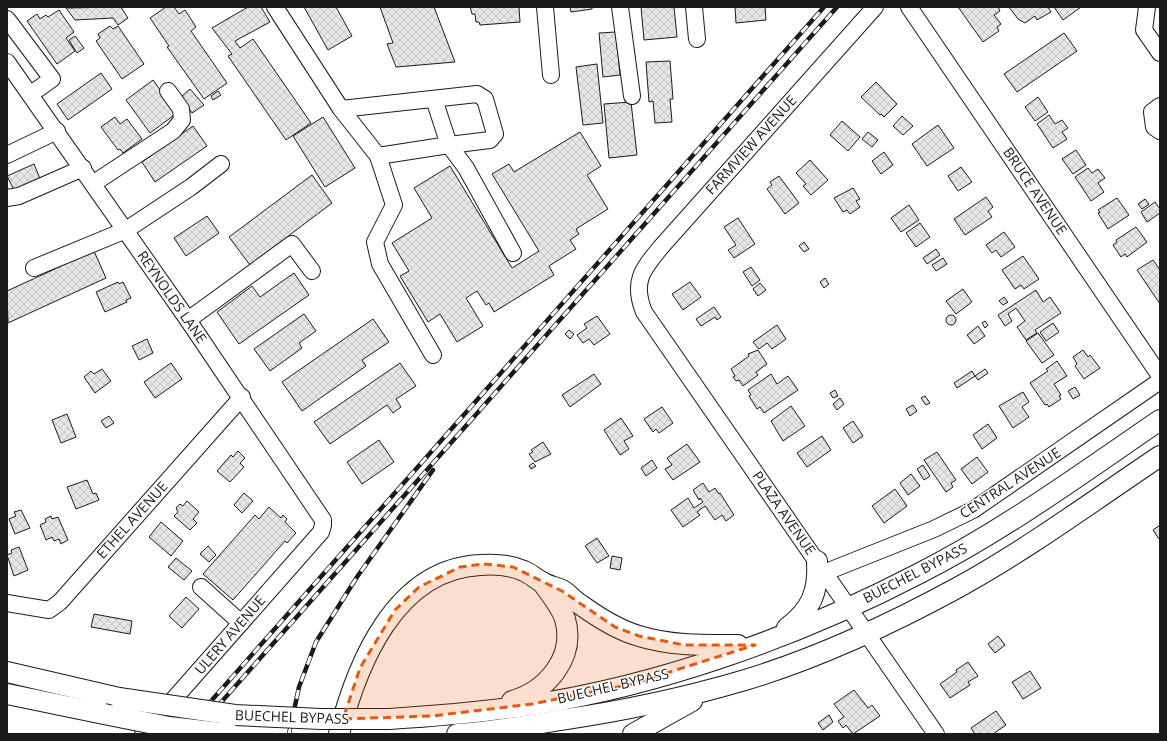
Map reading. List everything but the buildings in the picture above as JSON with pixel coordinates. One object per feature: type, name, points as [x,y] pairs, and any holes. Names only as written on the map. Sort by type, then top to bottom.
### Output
[{"type":"main road","name":"BUECHEL BYPASS","points":[[7,672],[119,698],[235,715],[321,719],[388,719],[477,711],[532,704],[618,687],[672,673],[764,642],[848,608],[920,574],[1008,524],[1160,420]]},
{"type":"main road","name":"BUECHEL BYPASS","points":[[457,734],[516,727],[626,709],[715,688],[786,666],[866,634],[982,574],[1063,522],[1160,456]]},
{"type":"main road","points":[[339,734],[353,687],[370,648],[395,610],[420,587],[445,573],[460,567],[484,564],[513,567],[525,571],[542,582],[562,591],[600,619],[638,636],[684,645],[764,642],[798,620],[811,603],[822,567]]},
{"type":"main road","points":[[477,711],[518,699],[534,692],[550,678],[562,661],[567,645],[564,617],[542,582]]},
{"type":"main road","points":[[632,734],[715,688]]},
{"type":"main road","name":"BUECHEL BYPASS","points":[[7,694],[169,727],[230,734]]},
{"type":"street","points":[[274,7],[341,109],[378,156],[394,205],[375,242],[380,264],[433,355]]},
{"type":"street","points":[[545,7],[552,75]]},
{"type":"street","points":[[620,7],[632,96]]},
{"type":"street","points":[[694,7],[697,39]]},
{"type":"street","name":"FARMVIEW AVENUE","points":[[638,289],[639,281],[645,266],[660,247],[875,7]]},
{"type":"street","name":"BRUCE AVENUE","points":[[909,7],[1160,376]]},
{"type":"street","points":[[1134,7],[1144,24]]},
{"type":"street","points":[[1147,7],[1144,30],[1160,53]]},
{"type":"street","points":[[7,19],[52,79],[31,94]]},
{"type":"street","name":"REYNOLDS LANE","points":[[7,62],[94,183],[242,397],[318,512],[324,525],[317,536]]},
{"type":"street","points":[[94,183],[173,131],[182,120],[181,109],[168,91]]},
{"type":"street","points":[[341,109],[477,94],[485,99],[495,134],[490,140],[378,156]]},
{"type":"street","points":[[434,99],[449,146],[466,168],[513,253]]},
{"type":"street","points":[[1160,106],[1152,112],[1154,127],[1160,131]]},
{"type":"street","points":[[7,155],[57,131]]},
{"type":"street","points":[[34,268],[126,230],[191,187],[221,164]]},
{"type":"street","points":[[7,198],[19,196],[83,168]]},
{"type":"street","points":[[188,320],[292,244],[312,271]]},
{"type":"street","name":"PLAZA AVENUE","points":[[638,289],[639,298],[644,312],[822,567],[848,608],[936,734]]},
{"type":"street","name":"CENTRAL AVENUE","points":[[822,567],[934,529],[973,510],[1160,381]]},
{"type":"street","name":"ETHEL AVENUE","points":[[7,603],[40,609],[53,608],[242,397]]},
{"type":"street","name":"ULERY AVENUE","points":[[143,734],[317,536]]},
{"type":"street","points":[[201,587],[242,623]]},
{"type":"highlighted area","points":[[484,564],[513,567],[562,591],[615,627],[639,636],[684,645],[755,645],[632,684],[532,704],[432,716],[343,719],[360,668],[395,610],[419,587],[460,567]]},
{"type":"railway","points":[[182,734],[824,7]]},
{"type":"railway","points":[[193,734],[837,7]]},
{"type":"railway","points":[[289,734],[299,687],[316,642],[357,577],[433,470]]}]
